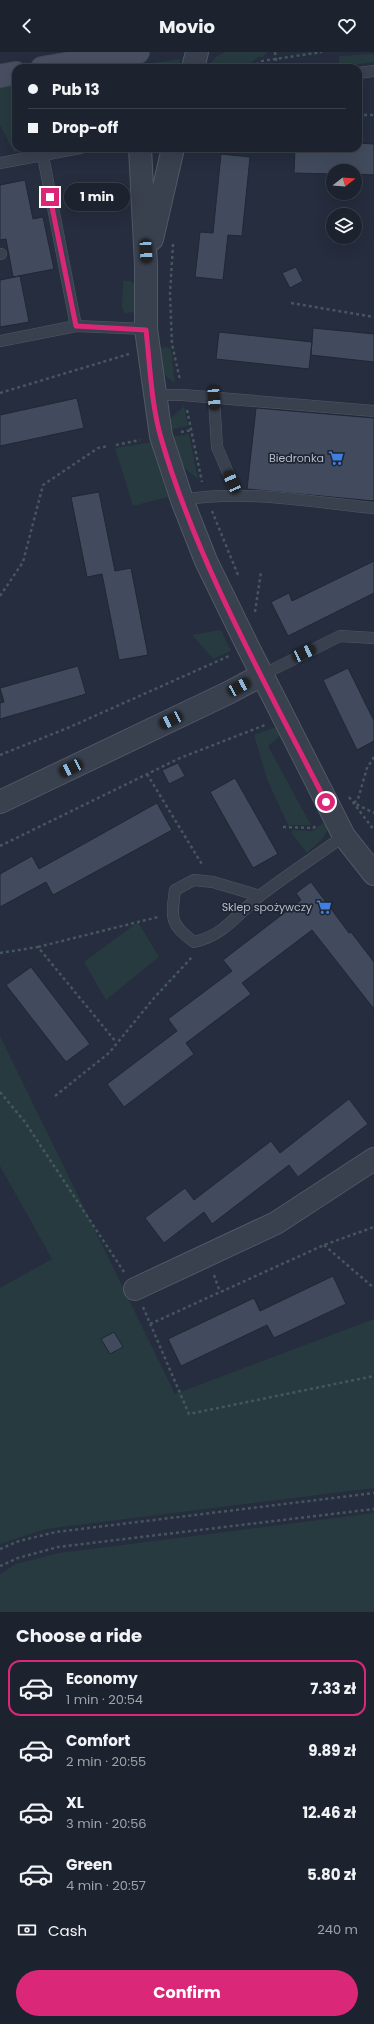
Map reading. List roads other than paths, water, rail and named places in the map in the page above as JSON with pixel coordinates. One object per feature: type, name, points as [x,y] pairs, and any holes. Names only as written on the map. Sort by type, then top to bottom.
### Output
[{"type":"street","points":[[74,64],[114,59],[138,52]]},
{"type":"street","points":[[194,64],[197,52]]},
{"type":"street","points":[[0,76],[12,74]]},
{"type":"street","points":[[140,152],[146,265],[147,339],[161,436],[182,500],[206,561],[333,816],[344,836],[374,874]]},
{"type":"street","points":[[146,265],[172,152]]},
{"type":"street","points":[[0,802],[228,693],[262,674]]},
{"type":"street","points":[[136,1289],[276,1223],[374,1159]]},
{"type":"lane","points":[[362,72],[374,71]]},
{"type":"lane","points":[[0,163],[62,152]]},
{"type":"lane","points":[[43,156],[76,326]]},
{"type":"lane","points":[[0,341],[76,326],[147,339]]},
{"type":"lane","points":[[154,395],[182,395],[374,412]]},
{"type":"lane","points":[[214,398],[217,447],[237,494]]},
{"type":"lane","points":[[182,500],[205,496],[237,494],[374,508]]},
{"type":"lane","points":[[262,674],[340,636],[374,638]]},
{"type":"lane","points":[[260,896],[213,882],[194,880],[175,890],[172,913],[178,930],[194,942],[209,938],[226,928],[260,896],[344,836]]},
{"type":"place","name":"Biedronka","points":[[336,458]]},
{"type":"place","name":"Sklep spożywczy","points":[[324,907]]}]
